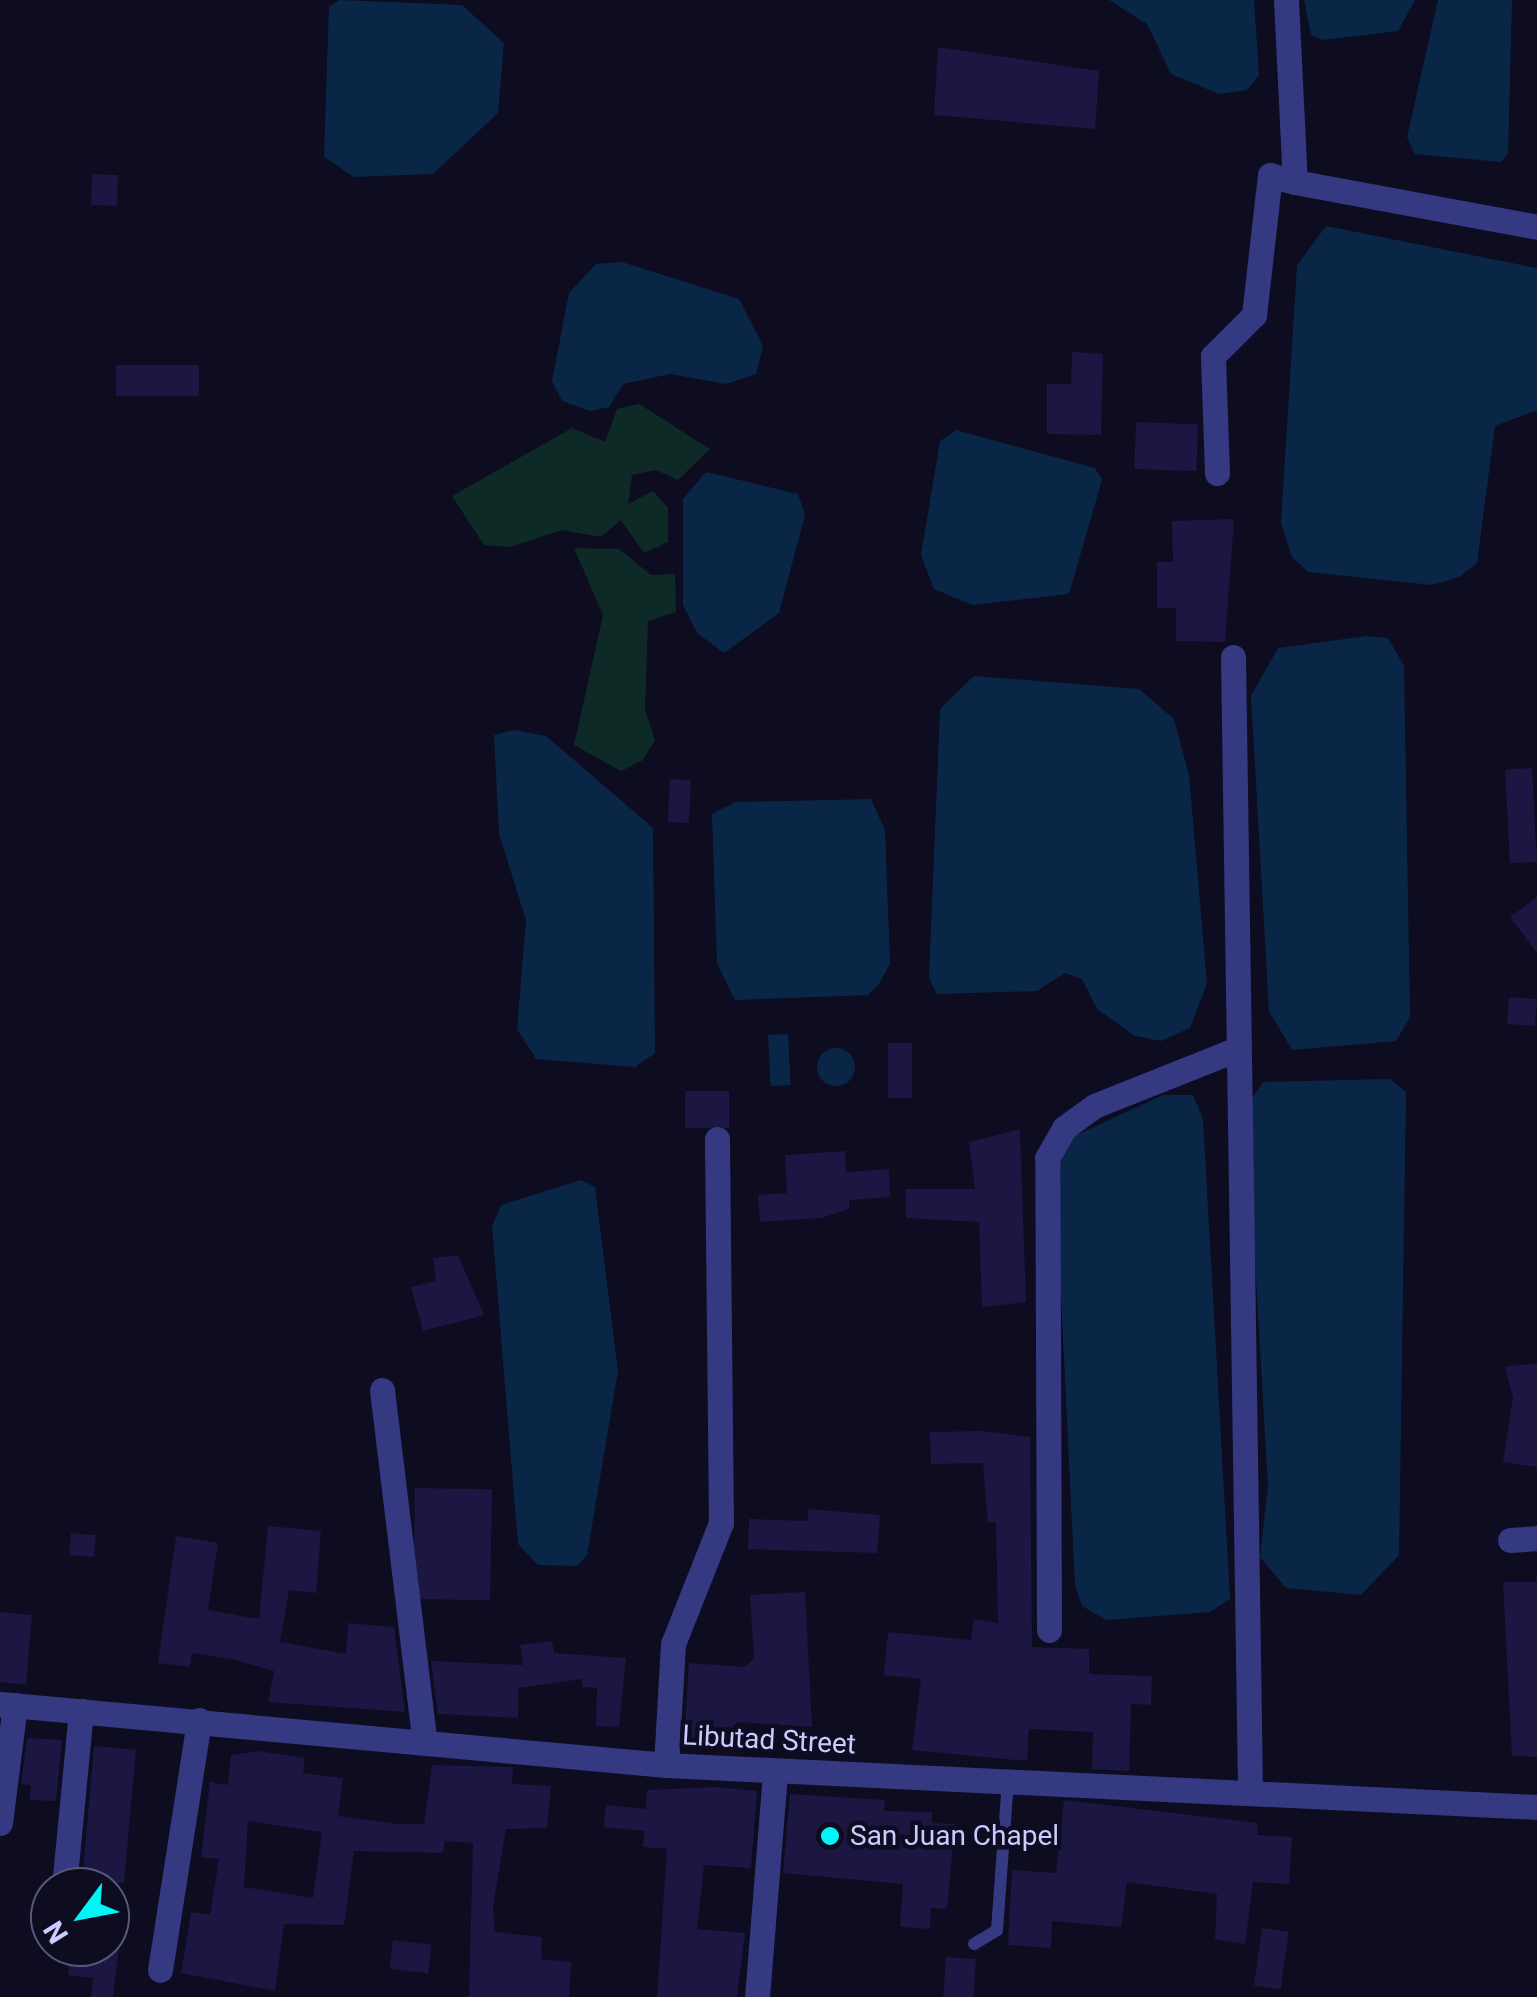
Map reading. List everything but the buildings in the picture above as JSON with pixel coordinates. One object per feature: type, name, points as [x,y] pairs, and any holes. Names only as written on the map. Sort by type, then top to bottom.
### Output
[{"type":"street","points":[[1286,0],[1295,182]]},
{"type":"street","points":[[1218,473],[1213,356],[1254,315],[1270,175],[1537,227]]},
{"type":"street","points":[[1234,657],[1250,1793]]},
{"type":"street","points":[[1049,1630],[1047,1158],[1064,1128],[1094,1106],[1237,1049]]},
{"type":"street","points":[[666,1765],[673,1644],[705,1582],[721,1523],[717,1139]]},
{"type":"street","points":[[382,1390],[424,1736]]},
{"type":"street","points":[[1510,1540],[1537,1538]]},
{"type":"street","points":[[0,1823],[8,1704]]},
{"type":"street","name":"Libutad Street","points":[[8,1704],[424,1736],[666,1765],[1537,1808]]},
{"type":"street","points":[[66,1867],[81,1711]]},
{"type":"street","points":[[160,1970],[198,1720]]},
{"type":"street","points":[[756,1997],[775,1772]]},
{"type":"lane","points":[[974,1944],[997,1930],[1008,1780]]},
{"type":"green space","points":[[639,404],[710,449],[678,480],[656,470],[632,475],[628,504],[653,491],[668,508],[668,542],[644,553],[621,520],[601,537],[562,530],[510,547],[484,545],[452,496],[572,428],[605,442],[617,409]]},
{"type":"green space","points":[[574,548],[619,549],[651,575],[675,574],[676,612],[648,621],[645,709],[655,740],[643,760],[621,771],[574,745],[603,615]]},
{"type":"water","points":[[340,0],[462,5],[504,43],[498,113],[433,174],[354,177],[324,157],[329,6]]},
{"type":"water","points":[[1109,0],[1254,0],[1259,75],[1247,90],[1219,94],[1171,74],[1147,24]]},
{"type":"water","points":[[1304,0],[1415,0],[1398,31],[1323,40],[1311,35]]},
{"type":"water","points":[[1438,0],[1512,0],[1508,153],[1501,162],[1415,154],[1407,137]]},
{"type":"water","points":[[1326,226],[1537,268],[1537,410],[1495,426],[1477,563],[1459,577],[1432,585],[1308,572],[1292,557],[1281,523],[1297,265]]},
{"type":"water","points":[[622,262],[739,299],[763,346],[756,374],[726,384],[670,374],[623,384],[609,407],[590,411],[562,401],[552,381],[569,293],[596,264]]},
{"type":"water","points":[[956,430],[1095,468],[1102,480],[1069,594],[972,605],[934,589],[921,555],[940,441]]},
{"type":"water","points":[[706,472],[798,494],[805,515],[779,613],[724,653],[697,633],[683,605],[683,499]]},
{"type":"water","points":[[1367,636],[1388,638],[1404,666],[1410,1017],[1396,1041],[1292,1050],[1269,1011],[1251,696],[1278,648]]},
{"type":"water","points":[[974,676],[1139,689],[1174,719],[1189,775],[1207,983],[1190,1028],[1161,1041],[1135,1036],[1097,1009],[1082,979],[1065,973],[1037,991],[937,994],[929,978],[940,709]]},
{"type":"water","points":[[514,730],[546,736],[653,828],[655,1053],[635,1067],[536,1059],[517,1029],[526,920],[499,834],[494,735]]},
{"type":"water","points":[[871,799],[885,830],[890,964],[879,984],[868,995],[735,1000],[717,963],[712,814],[735,802]]},
{"type":"water","points":[[788,1034],[791,1085],[771,1086],[768,1035]]},
{"type":"water","points":[[836,1048],[849,1054],[855,1067],[849,1080],[836,1086],[823,1080],[817,1067],[823,1054]]},
{"type":"water","points":[[1390,1079],[1406,1092],[1399,1555],[1361,1595],[1286,1588],[1260,1557],[1268,1486],[1246,1107],[1263,1082]]},
{"type":"water","points":[[1163,1095],[1193,1095],[1203,1119],[1230,1599],[1210,1612],[1106,1620],[1082,1606],[1075,1586],[1055,1171],[1068,1139]]},
{"type":"water","points":[[581,1180],[595,1187],[618,1371],[587,1555],[577,1566],[538,1565],[518,1544],[492,1226],[501,1205]]},
{"type":"place","name":"San Juan Chapel","points":[[830,1836]]}]
